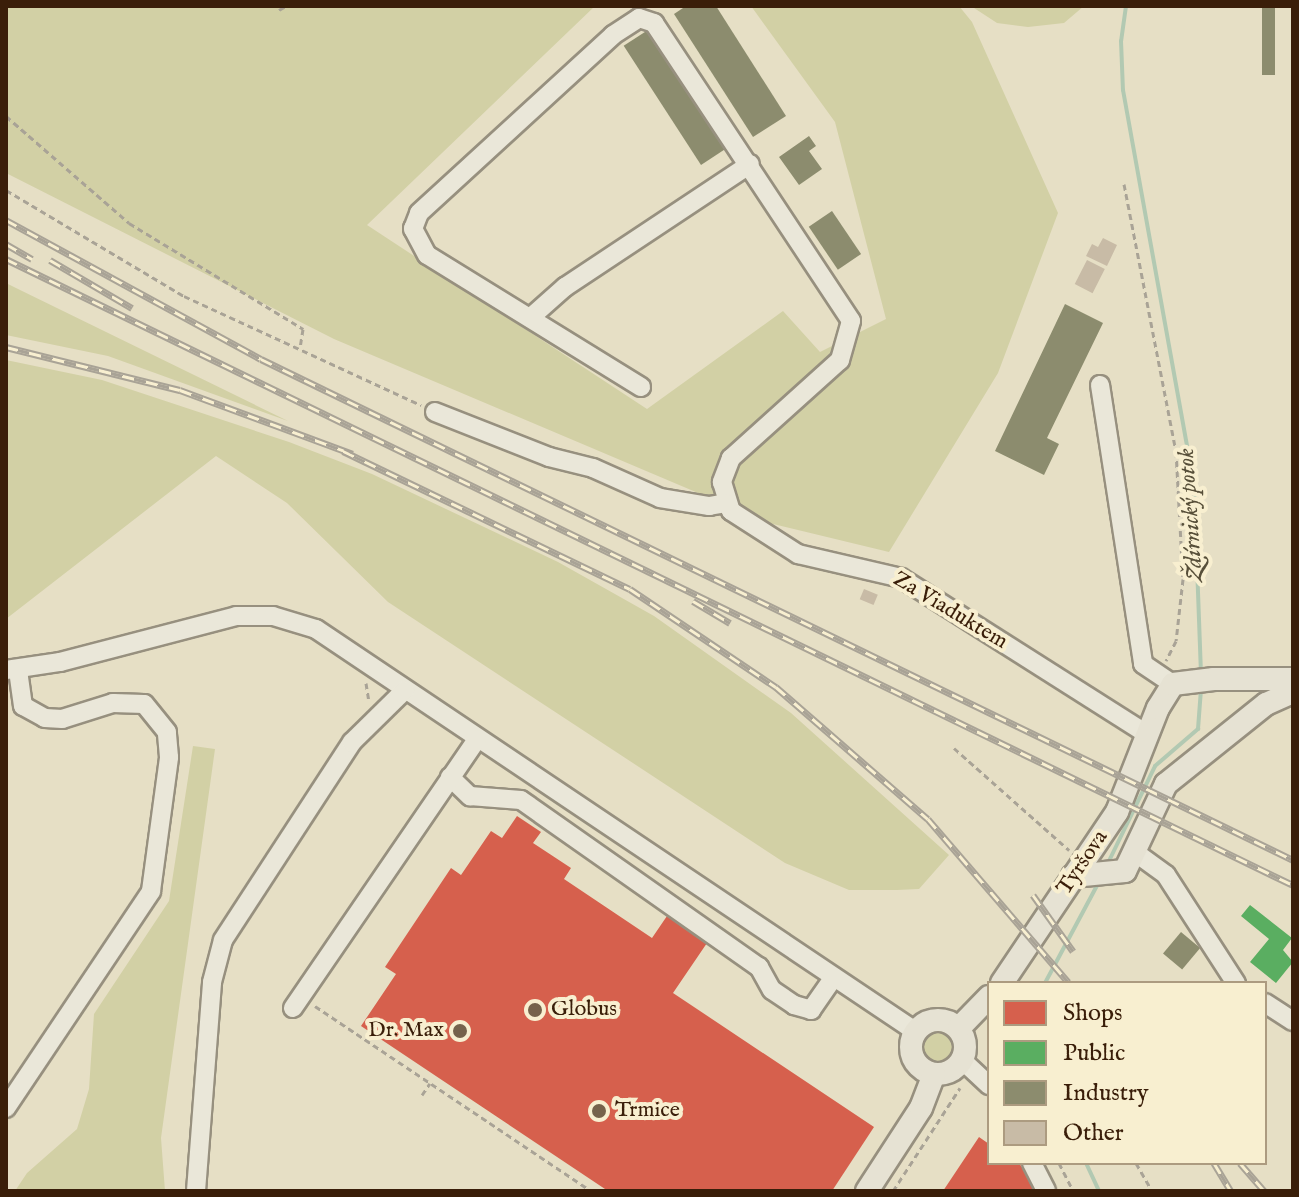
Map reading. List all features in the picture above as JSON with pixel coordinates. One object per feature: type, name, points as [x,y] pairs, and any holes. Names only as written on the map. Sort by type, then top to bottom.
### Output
[{"type":"main road","points":[[1174,677],[1293,679]]},
{"type":"main road","name":"Tyršova","points":[[1004,981],[1091,874],[1147,734],[1174,677]]},
{"type":"main road","points":[[1091,874],[1125,871],[1166,784],[1179,770],[1266,704],[1293,692]]},
{"type":"main road","points":[[959,1028],[987,999]]},
{"type":"main road","points":[[937,1019],[959,1028],[965,1043],[962,1060],[950,1071],[934,1074],[912,1057],[915,1031],[937,1019]]},
{"type":"main road","points":[[867,1191],[921,1108],[934,1074]]},
{"type":"street","points":[[435,412],[549,457],[593,468],[660,498],[709,506],[726,503],[722,482],[731,458],[840,360],[851,321],[837,295],[654,23],[631,21],[414,221],[414,238],[427,255],[641,387]]},
{"type":"street","points":[[530,318],[565,287],[750,164]]},
{"type":"street","points":[[1100,385],[1143,664],[1174,677]]},
{"type":"street","name":"Za Viaduktem","points":[[726,503],[758,532],[798,554],[901,578],[1147,734]]},
{"type":"street","points":[[6,1108],[151,891],[169,757],[167,732],[144,704],[113,703],[62,719],[45,718],[23,706],[12,669],[236,616],[273,616],[316,629],[915,1031]]},
{"type":"street","points":[[196,1191],[212,982],[223,940],[352,742],[405,690]]},
{"type":"street","points":[[297,1002],[477,739]]},
{"type":"street","points":[[450,777],[470,796],[521,800],[759,967],[772,990],[794,1005],[811,1010],[834,977]]},
{"type":"street","points":[[1136,853],[1166,875],[1235,981]]},
{"type":"street","points":[[1267,1004],[1293,1021]]},
{"type":"street","points":[[962,1060],[987,1083]]},
{"type":"street","points":[[1033,1165],[1046,1191]]},
{"type":"path","points":[[279,10],[286,6]]},
{"type":"path","points":[[6,116],[129,223],[303,329],[300,348]]},
{"type":"path","points":[[1124,184],[1176,451],[1181,512],[1180,619],[1174,677]]},
{"type":"path","points":[[6,190],[184,296],[435,412]]},
{"type":"path","points":[[359,676],[370,693],[365,709]]},
{"type":"path","points":[[954,748],[1064,841],[1091,874]]},
{"type":"path","points":[[297,1002],[430,1083],[591,1191]]},
{"type":"path","points":[[422,1095],[430,1083]]},
{"type":"path","points":[[893,1191],[960,1088]]},
{"type":"path","points":[[1060,1165],[1073,1191]]},
{"type":"path","points":[[1137,1165],[1152,1191]]},
{"type":"shaded area","points":[[6,6],[595,6],[367,225],[647,409],[783,311],[820,352],[886,319],[835,122],[751,6],[959,6],[972,22],[1058,213],[998,373],[889,552],[769,523],[334,339],[6,173]]},
{"type":"shaded area","points":[[971,6],[1084,6],[1064,23],[1028,27],[997,23]]},
{"type":"shaded area","points":[[6,283],[288,421],[108,356],[6,335]]},
{"type":"shaded area","points":[[6,360],[102,380],[289,442],[372,474],[558,562],[654,616],[791,713],[949,855],[919,889],[849,890],[785,863],[388,602],[287,503],[216,456],[6,619]]},
{"type":"shaded area","points":[[193,746],[215,749],[161,1138],[165,1191],[15,1191],[27,1173],[77,1129],[89,1089],[94,1014],[169,901]]},
{"type":"shaded area","points":[[939,1031],[950,1036],[955,1047],[950,1058],[939,1063],[928,1058],[923,1047],[928,1036]]},
{"type":"building: Shops","name":"Globus","points":[[517,816],[541,832],[533,843],[571,868],[564,879],[652,938],[667,916],[707,943],[673,993],[874,1127],[832,1191],[608,1191],[361,1026],[396,974],[385,967],[451,868],[461,875],[491,831],[502,838]]},
{"type":"building: Shops","points":[[979,1137],[987,1143],[987,1165],[1020,1165],[1038,1191],[943,1191]]},
{"type":"building: Public","points":[[1250,905],[1292,938],[1283,950],[1293,962],[1276,983],[1250,962],[1269,939],[1241,916]]},
{"type":"building: Industry","points":[[686,6],[716,6],[786,116],[753,137],[674,14]]},
{"type":"building: Industry","points":[[1262,6],[1275,6],[1275,75],[1262,75]]},
{"type":"building: Industry","points":[[648,30],[725,149],[701,165],[624,46]]},
{"type":"building: Industry","points":[[809,136],[816,146],[809,151],[822,169],[799,185],[779,157]]},
{"type":"building: Industry","points":[[832,211],[861,254],[838,270],[809,227]]},
{"type":"building: Industry","points":[[1065,304],[1103,323],[1047,438],[1059,444],[1044,475],[995,451]]},
{"type":"building: Industry","points":[[1181,932],[1200,948],[1182,970],[1163,953]]},
{"type":"building: Other","points":[[1103,238],[1117,245],[1107,266],[1086,256],[1092,244],[1098,247]]},
{"type":"building: Other","points":[[1087,260],[1105,269],[1093,293],[1075,284]]},
{"type":"building: Other","points":[[864,589],[878,595],[874,605],[860,599]]},
{"type":"waterway","name":"Ždírnický potok","points":[[1126,6],[1121,41],[1123,90],[1194,483],[1201,673]]},
{"type":"waterway","name":"Ždírnický potok","points":[[1107,865],[1155,766],[1198,729],[1201,689]]},
{"type":"waterway","name":"Ždírnický potok","points":[[1046,981],[1100,880]]},
{"type":"waterway","name":"Ždírnický potok","points":[[1087,1165],[1099,1191]]},
{"type":"railway","points":[[6,220],[261,359],[1293,860]]},
{"type":"railway","points":[[6,244],[32,259]]},
{"type":"railway","points":[[6,259],[1293,885]]},
{"type":"railway","points":[[50,260],[132,308]]},
{"type":"railway","points":[[6,347],[180,390],[353,454]]},
{"type":"railway","points":[[343,451],[630,589],[776,687],[928,819],[1067,981]]},
{"type":"railway","points":[[693,601],[730,623]]},
{"type":"railway","points":[[1033,895],[1073,951]]},
{"type":"railway","points":[[1215,1165],[1231,1191]]},
{"type":"railway","points":[[1242,1165],[1264,1191]]},
{"type":"place","name":"Globus","points":[[535,1010]]},
{"type":"place","name":"Dr. Max","points":[[460,1031]]},
{"type":"place","name":"Trmice","points":[[599,1111]]}]
